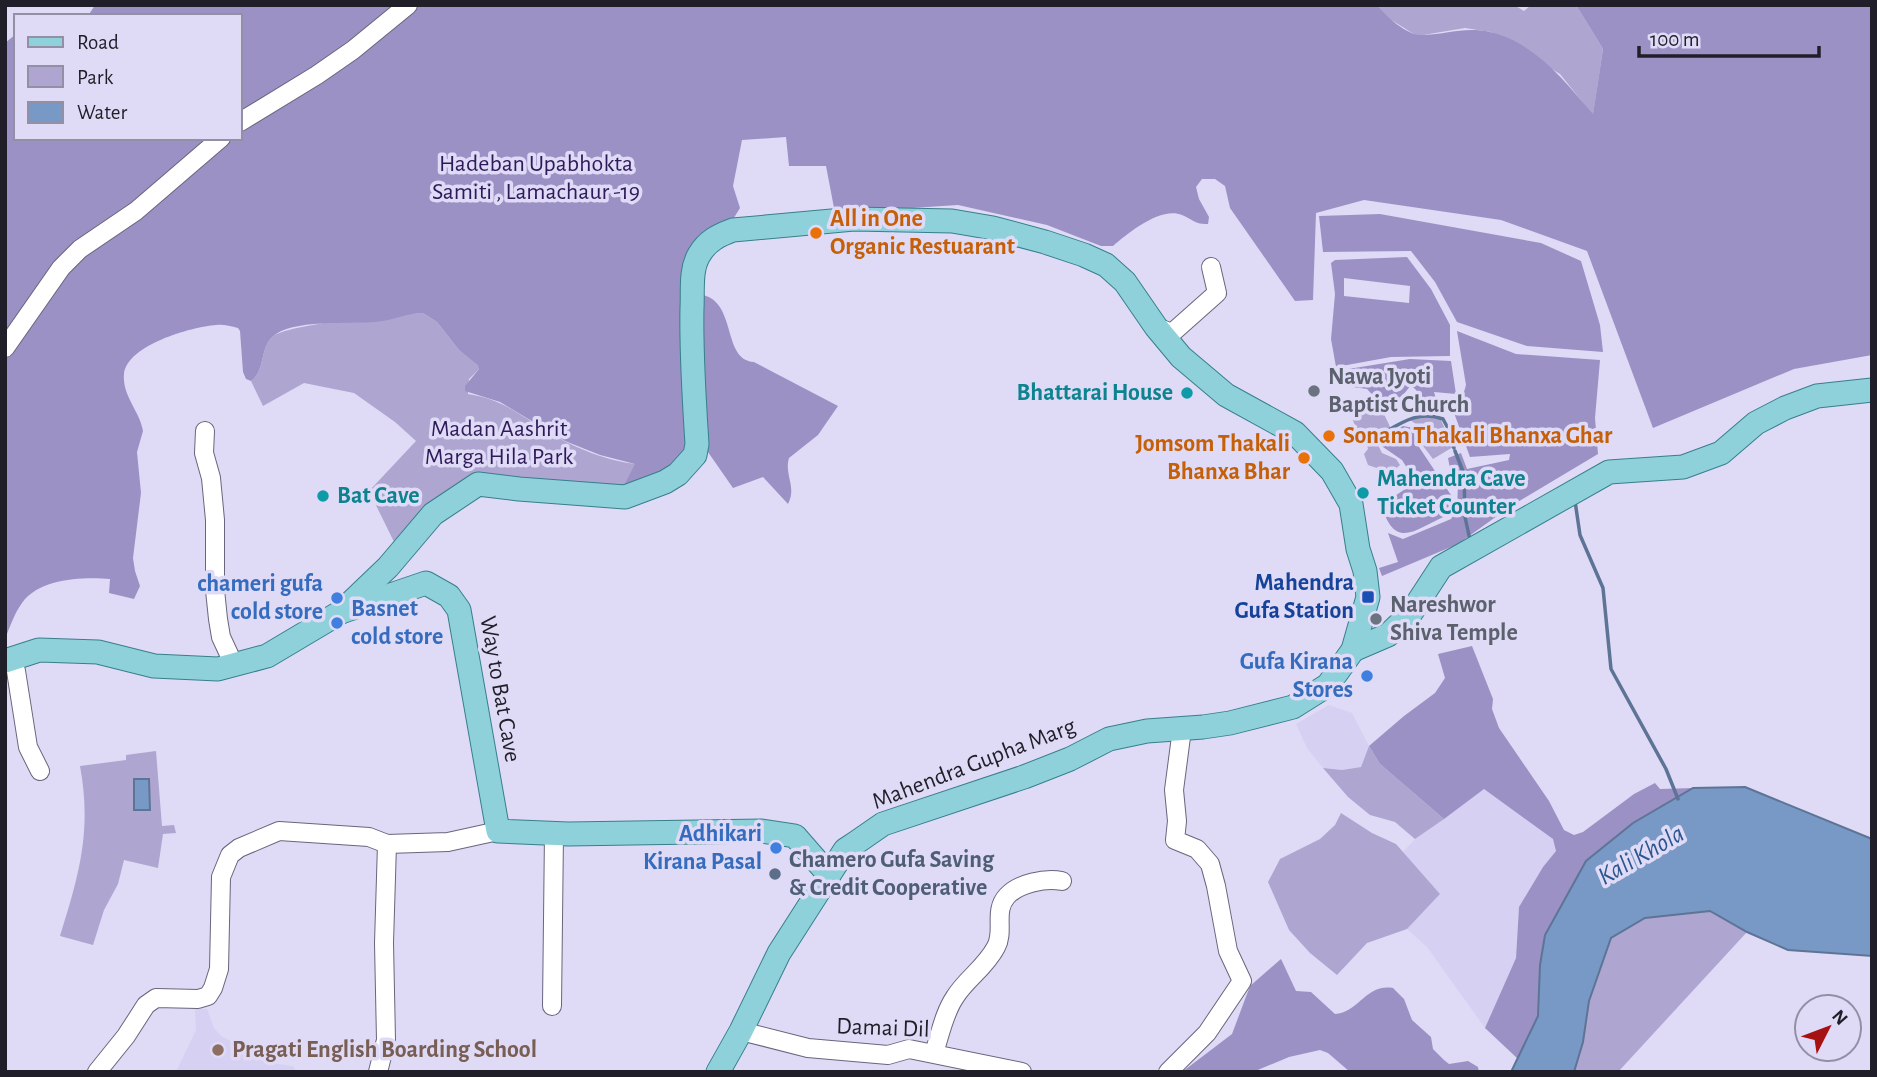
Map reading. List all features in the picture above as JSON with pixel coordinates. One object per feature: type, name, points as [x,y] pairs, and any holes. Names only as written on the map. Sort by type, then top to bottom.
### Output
[{"type":"main road","points":[[341,612],[388,567],[433,514],[478,484],[625,497],[665,482],[689,464],[695,455],[696,444],[692,382],[693,272],[698,256],[706,245],[719,235],[733,230],[854,219],[952,221],[993,228],[1084,255],[1106,265],[1125,282],[1181,357],[1226,395],[1295,433],[1332,471],[1352,504],[1358,549],[1365,571],[1368,597],[1353,650]]},
{"type":"main road","points":[[1353,650],[1388,635],[1411,614],[1441,567],[1609,472],[1684,467],[1721,453],[1756,423],[1786,408],[1817,396],[1872,390]]},
{"type":"main road","points":[[8,659],[39,650],[98,652],[154,666],[218,669],[267,656],[341,612],[426,583],[412,567],[408,557],[408,544]]},
{"type":"main road","name":"Way to Bat Cave","points":[[426,583],[449,596],[459,610],[498,831]]},
{"type":"main road","name":"Mahendra Gupha Marg","points":[[718,1072],[779,953],[845,850],[883,824],[1024,777],[1070,759],[1109,739],[1147,731],[1230,723],[1293,707],[1328,685],[1353,650]]},
{"type":"main road","points":[[498,831],[554,834],[762,831],[794,836],[824,848],[845,850]]},
{"type":"main road","points":[[794,836],[829,875]]},
{"type":"street","points":[[242,121],[317,75],[361,44],[408,5]]},
{"type":"street","points":[[5,348],[61,268],[80,249],[136,211],[219,140]]},
{"type":"street","points":[[1156,327],[1172,333],[1217,293],[1211,267]]},
{"type":"street","points":[[205,431],[204,453],[211,478],[215,520],[215,590],[218,619],[221,637],[234,665]]},
{"type":"street","points":[[8,659],[16,671],[28,747],[40,771]]},
{"type":"street","points":[[1168,1072],[1207,1033],[1242,982],[1228,951],[1210,864],[1197,849],[1175,840],[1177,821],[1174,790],[1182,729]]},
{"type":"street","points":[[97,1072],[126,1037],[146,1005],[156,998],[198,999],[208,996],[219,970],[222,877],[230,855],[239,848],[279,831],[369,837],[387,844],[448,842],[498,831]]},
{"type":"street","points":[[552,1006],[554,834]]},
{"type":"street","points":[[378,1072],[386,1040],[384,943],[387,844]]},
{"type":"street","points":[[934,1053],[953,999],[982,969],[997,944],[1000,935],[999,912],[1003,901],[1018,887],[1051,879],[1062,881]]},
{"type":"street","name":"Damai Dil","points":[[741,1031],[808,1048],[888,1055],[909,1049],[1016,1071]]},
{"type":"shaded area","points":[[1329,705],[1352,713],[1369,746],[1361,767],[1342,770],[1323,768],[1307,748],[1296,724]]},
{"type":"shaded area","points":[[1484,789],[1553,838],[1556,851],[1519,907],[1516,958],[1485,1028],[1427,947],[1407,929],[1440,894],[1403,852],[1415,839]]},
{"type":"shaded area","name":"Pragati English Boarding School","points":[[195,1009],[207,1009],[214,1028],[221,1036],[278,1064],[293,1066],[296,1072],[176,1072],[196,1030]]},
{"type":"green space","name":"Hadeban Upabhokta Samiti , Lamachaur -19","points":[[95,5],[1378,5],[1397,24],[1415,34],[1481,30],[1521,44],[1548,64],[1593,114],[1603,49],[1576,5],[1872,5],[1872,355],[1794,369],[1653,428],[1587,251],[1501,220],[1364,200],[1316,213],[1313,300],[1295,301],[1230,208],[1225,186],[1215,179],[1202,179],[1196,187],[1209,217],[1208,224],[1197,223],[1174,213],[1164,214],[1145,222],[1113,246],[1101,246],[1047,225],[958,205],[835,213],[826,166],[789,166],[786,137],[742,140],[733,186],[740,208],[732,221],[703,240],[703,295],[714,300],[721,309],[737,352],[744,359],[838,406],[818,435],[789,458],[791,492],[788,504],[763,477],[733,488],[701,442],[664,473],[622,489],[635,464],[600,455],[565,441],[500,402],[465,391],[465,386],[479,369],[478,365],[459,350],[437,322],[423,313],[375,322],[306,325],[281,331],[268,342],[258,372],[251,381],[246,379],[243,372],[238,328],[205,326],[148,346],[136,354],[124,374],[128,396],[143,431],[137,452],[141,493],[133,558],[140,586],[134,599],[109,593],[110,579],[75,579],[51,584],[40,588],[22,603],[5,639],[5,43],[14,36],[14,140],[242,140],[242,14],[89,14]]},
{"type":"green space","points":[[1378,5],[1514,5],[1524,11],[1531,5],[1576,5],[1603,49],[1593,115],[1560,74],[1491,32],[1465,28],[1417,36],[1385,16]]},
{"type":"green space","points":[[1380,214],[1541,243],[1581,261],[1600,325],[1603,352],[1527,346],[1457,322],[1435,282],[1411,251],[1323,252],[1319,216]]},
{"type":"green space","points":[[1407,257],[1431,289],[1450,325],[1450,356],[1391,357],[1336,367],[1331,339],[1335,294],[1331,263],[1335,260]],"holes":[[[1344,278],[1410,286],[1409,303],[1344,296]]]},
{"type":"green space","name":"Madan Aashrit Marga Hila Park","points":[[423,313],[437,322],[459,350],[479,364],[479,369],[469,379],[468,394],[502,404],[581,449],[636,464],[622,489],[489,478],[476,473],[424,509],[398,550],[369,491],[416,441],[395,422],[354,393],[304,383],[263,406],[251,381],[258,372],[268,342],[282,332],[344,320]]},
{"type":"green space","points":[[1457,331],[1516,354],[1600,360],[1595,418],[1598,454],[1511,506],[1458,544],[1382,576],[1379,568],[1398,562],[1388,533],[1403,539],[1451,519],[1457,510],[1458,484],[1451,474],[1448,458],[1461,453],[1467,469],[1509,460],[1510,454],[1470,457],[1453,410],[1466,385]]},
{"type":"green space","points":[[1410,359],[1451,361],[1456,394],[1434,392],[1437,402],[1418,404],[1418,392],[1411,385],[1398,399],[1381,404],[1367,389],[1353,387],[1336,371]]},
{"type":"green space","points":[[1374,409],[1384,414],[1391,429],[1366,442],[1360,438],[1352,418]]},
{"type":"green space","points":[[1429,416],[1441,420],[1453,447],[1433,459],[1417,438],[1417,425],[1409,419]]},
{"type":"green space","points":[[1403,426],[1414,428],[1415,441],[1453,498],[1448,515],[1407,533],[1393,528],[1381,505],[1416,482],[1402,460],[1379,441]]},
{"type":"green space","points":[[1376,441],[1382,453],[1396,459],[1400,465],[1391,473],[1368,465],[1364,454],[1368,449],[1367,445]]},
{"type":"green space","points":[[1472,646],[1493,699],[1492,709],[1499,728],[1549,801],[1564,830],[1574,835],[1583,832],[1634,794],[1655,783],[1660,789],[1693,788],[1633,823],[1545,935],[1540,965],[1538,1016],[1518,1059],[1485,1028],[1516,958],[1519,907],[1556,851],[1553,839],[1484,789],[1444,819],[1380,764],[1369,746],[1435,693],[1445,678],[1438,654]]},
{"type":"green space","points":[[1369,746],[1380,764],[1444,819],[1415,839],[1395,822],[1370,815],[1348,797],[1323,768],[1342,770],[1361,767]]},
{"type":"green space","points":[[156,751],[162,826],[174,825],[176,833],[163,834],[158,868],[124,860],[118,884],[104,910],[93,945],[60,936],[82,852],[85,811],[80,766],[126,760],[126,755]]},
{"type":"green space","points":[[1341,813],[1372,833],[1396,844],[1440,894],[1407,929],[1367,943],[1337,975],[1310,953],[1289,930],[1268,882],[1280,859],[1320,839],[1335,825]]},
{"type":"green space","points":[[1710,911],[1747,932],[1618,1072],[1574,1072],[1583,1042],[1589,1001],[1611,938],[1645,918]]},
{"type":"green space","points":[[1281,959],[1296,991],[1311,992],[1335,1014],[1350,1009],[1376,990],[1393,988],[1404,999],[1412,1020],[1431,1037],[1433,1049],[1444,1060],[1449,1064],[1468,1061],[1478,1067],[1479,1072],[1350,1072],[1328,1053],[1320,1050],[1289,1057],[1253,1072],[1182,1072],[1232,1034],[1250,986]]},
{"type":"water","points":[[134,779],[149,779],[150,810],[134,810]]},
{"type":"water","name":"Kali Khola","points":[[1745,787],[1872,839],[1872,956],[1788,950],[1747,932],[1710,911],[1645,918],[1611,938],[1589,1001],[1583,1042],[1574,1072],[1511,1072],[1538,1016],[1540,965],[1545,935],[1586,861],[1633,823],[1693,788]]},
{"type":"waterway","points":[[1367,442],[1403,422],[1432,416],[1443,419],[1454,448]]},
{"type":"waterway","points":[[1455,451],[1464,474],[1465,517],[1470,540]]},
{"type":"waterway","points":[[1575,501],[1580,535],[1603,588],[1611,669],[1666,769],[1678,799]]},
{"type":"place","name":"All in One Organic Restuarant","points":[[816,233]]},
{"type":"place","name":"Nawa Jyoti Baptist Church","points":[[1314,391]]},
{"type":"place","name":"Bhattarai House","points":[[1187,393]]},
{"type":"place","name":"Sonam Thakali Bhanxa Ghar","points":[[1329,436]]},
{"type":"place","name":"Jomsom Thakali Bhanxa Bhar","points":[[1304,458]]},
{"type":"place","name":"Mahendra Cave Ticket Counter","points":[[1363,493]]},
{"type":"place","name":"Bat Cave","points":[[323,496]]},
{"type":"place","name":"Mahendra Gufa Station","points":[[1368,597]]},
{"type":"place","name":"chameri gufa cold store","points":[[337,598]]},
{"type":"place","name":"Nareshwor Shiva Temple","points":[[1376,619]]},
{"type":"place","name":"Basnet cold store","points":[[337,623]]},
{"type":"place","name":"Gufa Kirana Stores","points":[[1367,676]]},
{"type":"place","name":"Adhikari Kirana Pasal","points":[[776,848]]},
{"type":"place","name":"Chamero Gufa Saving & Credit Cooperative","points":[[775,874]]},
{"type":"place","name":"Pragati English Boarding School","points":[[218,1050]]}]
